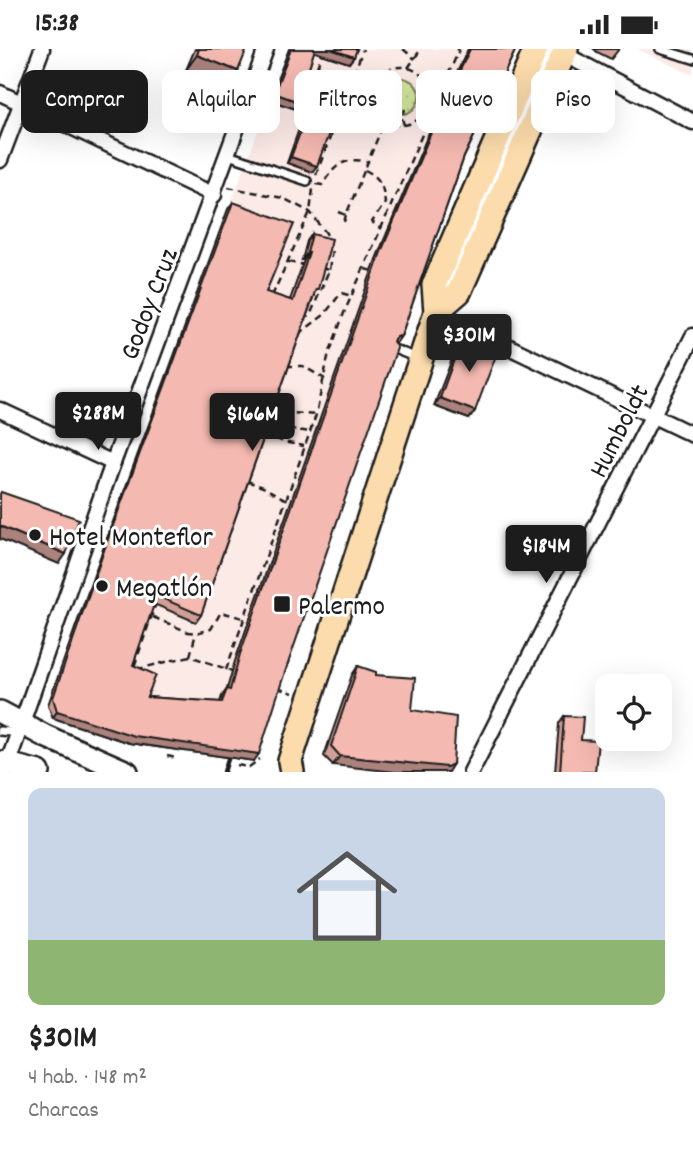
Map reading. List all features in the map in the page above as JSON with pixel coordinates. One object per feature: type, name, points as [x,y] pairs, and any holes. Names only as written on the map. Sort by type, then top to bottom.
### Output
[{"type":"main road","points":[[292,772],[290,761],[436,312],[433,285],[536,49]]},
{"type":"main road","points":[[436,312],[459,292],[558,50]]},
{"type":"main road","points":[[0,712],[20,728],[45,736],[127,772]]},
{"type":"main road","points":[[3,761],[39,772]]},
{"type":"street","points":[[34,70],[42,49]]},
{"type":"street","name":"Godoy Cruz","points":[[3,761],[20,728],[113,463],[266,49]]},
{"type":"street","points":[[558,50],[693,122]]},
{"type":"street","points":[[0,93],[21,103]]},
{"type":"street","points":[[0,160],[21,106]]},
{"type":"street","points":[[85,133],[214,195]]},
{"type":"street","points":[[436,312],[693,435]]},
{"type":"street","name":"Humboldt","points":[[471,772],[693,336]]},
{"type":"street","points":[[0,410],[113,463]]},
{"type":"lane","points":[[660,49],[693,59]]},
{"type":"lane","points":[[228,155],[310,182]]},
{"type":"lane","points":[[394,349],[421,359]]},
{"type":"lane","points":[[0,731],[20,728]]},
{"type":"path","points":[[316,70],[324,49]]},
{"type":"path","points":[[355,70],[363,49]]},
{"type":"path","points":[[403,49],[415,59]]},
{"type":"path","points":[[408,68],[421,49]]},
{"type":"path","points":[[450,70],[459,50],[457,49]]},
{"type":"path","points":[[317,67],[326,70]]},
{"type":"path","points":[[388,70],[398,67],[416,72]]},
{"type":"path","points":[[405,109],[402,118],[404,125],[416,119]]},
{"type":"path","points":[[268,303],[310,212],[310,182],[330,133]]},
{"type":"path","points":[[344,222],[380,133]]},
{"type":"path","points":[[226,670],[316,415],[328,357],[422,133]]},
{"type":"path","points":[[310,182],[322,185],[330,172],[341,163],[355,159],[368,162]]},
{"type":"path","points":[[365,170],[376,176],[383,189],[385,203],[372,222],[381,229]]},
{"type":"path","points":[[236,189],[283,198],[310,212],[326,233],[332,249],[330,270],[312,311],[292,339],[324,315],[341,293],[352,296]]},
{"type":"path","points":[[339,212],[346,215]]},
{"type":"path","points":[[288,262],[330,270]]},
{"type":"path","points":[[365,269],[372,271]]},
{"type":"path","points":[[272,294],[282,298]]},
{"type":"path","points":[[302,306],[312,311]]},
{"type":"path","points":[[285,357],[282,366],[303,366],[325,379]]},
{"type":"path","points":[[273,401],[291,413],[316,415]]},
{"type":"path","points":[[259,413],[278,427],[310,432]]},
{"type":"path","points":[[257,428],[272,437],[304,446]]},
{"type":"path","points":[[240,479],[285,499]]},
{"type":"path","points":[[162,599],[155,606],[134,667],[138,669],[190,656],[232,671]]},
{"type":"path","points":[[152,616],[196,633],[211,629],[221,612],[243,618]]},
{"type":"path","points":[[190,656],[196,633]]},
{"type":"path","points":[[167,756],[176,758]]},
{"type":"path","points":[[237,765],[249,767],[260,759]]},
{"type":"shaded area","points":[[289,49],[514,49],[504,70],[416,70],[416,133],[474,133],[459,164],[416,280],[388,369],[217,709],[56,684],[162,386],[257,133],[280,133],[280,73]]},
{"type":"shaded area","points":[[637,49],[693,49],[693,75]]},
{"type":"green space","points":[[402,78],[414,83],[416,106],[408,113],[402,114]]},
{"type":"building","points":[[199,49],[247,49],[238,70],[197,55]]},
{"type":"building","points":[[291,49],[315,49],[308,70],[294,70],[294,100],[280,95],[280,77]]},
{"type":"building","points":[[331,49],[357,49],[354,57]]},
{"type":"building","points":[[470,49],[516,49],[506,70],[460,70]]},
{"type":"building","points":[[300,133],[329,133],[317,166],[291,157]]},
{"type":"building","points":[[431,133],[476,133],[464,157],[401,336],[393,341],[397,348],[259,754],[134,736],[57,711],[53,698],[108,539],[233,202],[294,224],[266,292],[293,301],[309,253],[312,234],[332,239],[318,289],[201,615],[157,596],[133,665],[156,675],[147,697],[222,702],[227,689],[230,690],[240,654],[381,252]]},
{"type":"building","points":[[471,340],[498,350],[475,411],[440,398],[459,346]]},
{"type":"building","name":"Hotel Monteflor","points":[[1,492],[79,519],[66,554],[0,526]]},
{"type":"building","points":[[358,666],[376,672],[376,675],[415,678],[412,710],[456,717],[453,764],[447,767],[340,756],[331,746]]},
{"type":"building","points":[[564,716],[583,717],[581,740],[595,741],[595,772],[560,772]]},
{"type":"railway","points":[[224,772],[234,739]]},
{"type":"place","name":"Hotel Monteflor","points":[[35,535]]},
{"type":"place","name":"Megatlón","points":[[102,586]]},
{"type":"place","name":"Palermo","points":[[282,604]]}]
